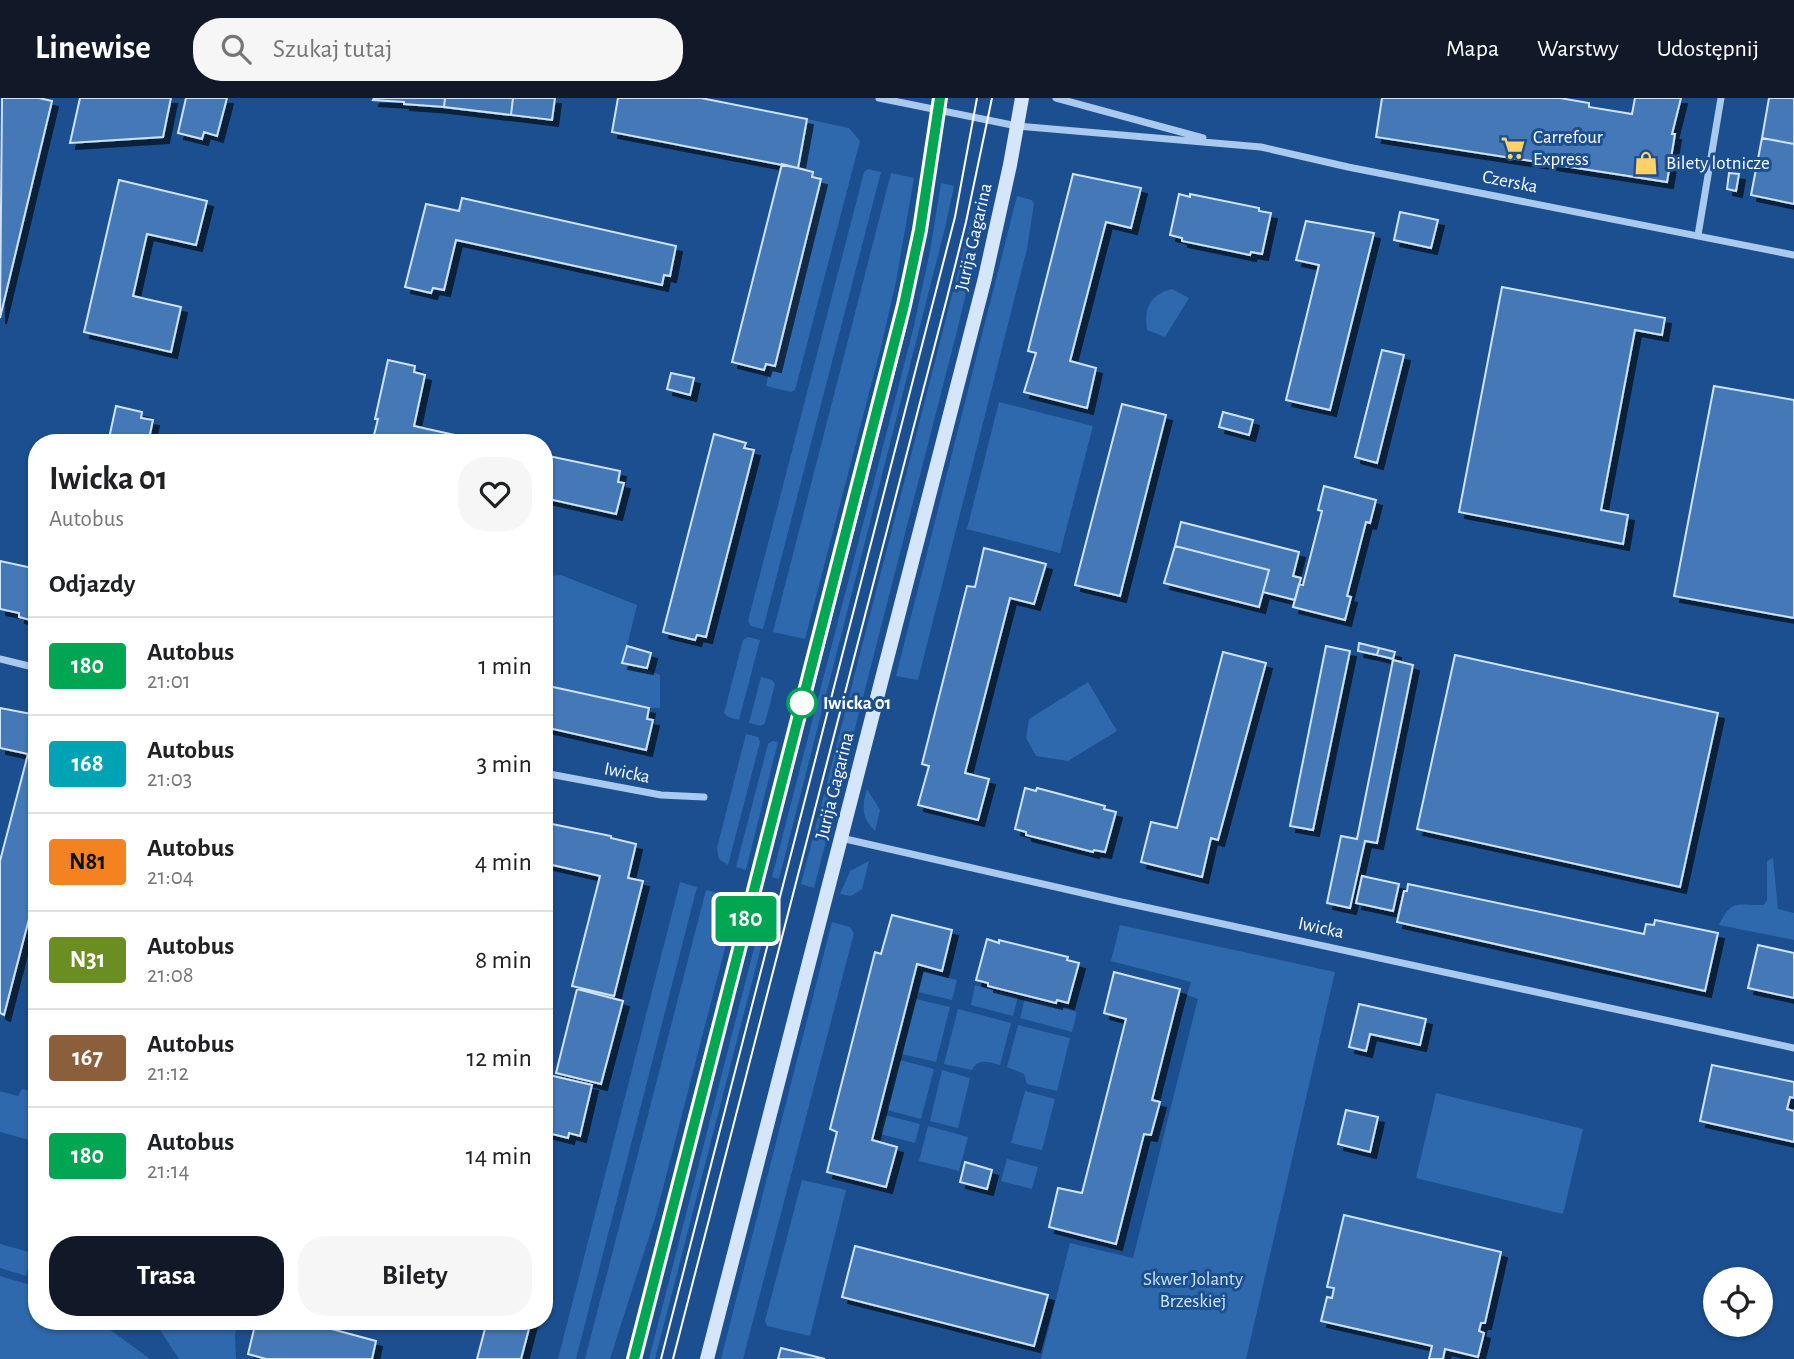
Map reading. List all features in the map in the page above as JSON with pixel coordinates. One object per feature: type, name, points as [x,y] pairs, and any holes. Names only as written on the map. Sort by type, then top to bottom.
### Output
[{"type":"main road","name":"Jurija Gagarina","points":[[707,1359],[985,278],[1022,98]]},
{"type":"main road","points":[[634,1359],[903,312],[920,230],[939,104]]},
{"type":"street","name":"Czerska","points":[[879,98],[939,104],[1017,126],[1261,146],[1348,167],[1794,255]]},
{"type":"street","name":"Czerska","points":[[1056,98],[1220,143]]},
{"type":"street","points":[[1699,235],[1721,98]]},
{"type":"street","points":[[0,659],[28,666]]},
{"type":"street","name":"Iwicka","points":[[553,775],[661,795],[704,797]]},
{"type":"street","name":"Iwicka","points":[[841,838],[1794,1048]]},
{"type":"green space","points":[[807,119],[849,128],[860,141],[795,390],[791,392],[766,386],[771,365],[775,366],[821,180],[812,177],[813,172],[798,168]]},
{"type":"green space","points":[[868,169],[881,172],[763,629],[751,626],[748,621],[864,172]]},
{"type":"green space","points":[[891,173],[914,178],[896,282],[881,347],[805,639],[773,632]]},
{"type":"green space","points":[[941,183],[954,186],[945,228],[779,879],[772,877],[913,330]]},
{"type":"green space","points":[[979,190],[990,192],[814,888],[801,884]]},
{"type":"green space","points":[[1017,196],[1032,200],[1034,204],[1027,249],[918,680],[896,676]]},
{"type":"green space","points":[[1172,289],[1189,298],[1165,337],[1147,330],[1147,315],[1150,303],[1158,295]]},
{"type":"green space","points":[[999,402],[1093,426],[1060,553],[967,529]]},
{"type":"green space","points":[[553,575],[561,575],[637,605],[627,646],[634,665],[660,675],[660,708],[649,708],[553,687]]},
{"type":"green space","points":[[748,637],[760,640],[739,720],[724,713],[743,640]]},
{"type":"green space","points":[[761,677],[772,680],[775,684],[765,723],[761,726],[749,723]]},
{"type":"green space","points":[[1088,682],[1117,731],[1068,761],[1036,756],[1026,738],[1029,719]]},
{"type":"green space","points":[[746,734],[758,737],[760,742],[728,865],[719,859],[717,848]]},
{"type":"green space","points":[[772,741],[778,742],[746,870],[736,867],[768,744]]},
{"type":"green space","points":[[867,789],[880,810],[875,831],[864,812]]},
{"type":"green space","points":[[1773,858],[1778,909],[1794,913],[1794,940],[1719,925],[1732,907],[1742,904],[1764,905],[1767,900],[1767,861]]},
{"type":"green space","points":[[869,861],[862,889],[851,896],[840,894],[850,871]]},
{"type":"green space","points":[[680,882],[697,887],[576,1359],[558,1359]]},
{"type":"green space","points":[[706,890],[738,898],[656,1215],[610,1359],[585,1359]]},
{"type":"green space","points":[[765,905],[771,908],[655,1359],[649,1359]]},
{"type":"green space","points":[[832,922],[850,927],[854,933],[743,1359],[721,1359]]},
{"type":"green space","name":"Skwer Jolanty Brzeskiej","points":[[1120,925],[1335,972],[1246,1359],[1041,1359],[1070,1243],[1133,1258],[1198,999],[1187,995],[1191,982],[1111,961]]},
{"type":"green space","points":[[923,972],[957,980],[952,1000],[918,992]]},
{"type":"green space","points":[[975,985],[1018,997],[1013,1016],[971,1005]]},
{"type":"green space","points":[[1025,998],[1077,1012],[1072,1032],[1020,1018]]},
{"type":"green space","points":[[916,999],[950,1007],[936,1062],[902,1054]]},
{"type":"green space","points":[[958,1009],[1011,1023],[1000,1065],[980,1062],[972,1070],[944,1064]]},
{"type":"green space","points":[[1018,1025],[1070,1038],[1057,1091],[1027,1084],[1024,1074],[1007,1067]]},
{"type":"green space","points":[[900,1060],[934,1069],[921,1119],[887,1110]]},
{"type":"green space","points":[[942,1070],[970,1078],[958,1128],[930,1121]]},
{"type":"green space","points":[[22,1089],[28,1090],[28,1140],[0,1132],[0,1091],[18,1096]]},
{"type":"green space","points":[[1025,1091],[1055,1099],[1042,1150],[1011,1143]]},
{"type":"green space","points":[[1436,1093],[1583,1129],[1563,1214],[1416,1178]]},
{"type":"green space","points":[[885,1115],[920,1124],[915,1143],[880,1134]]},
{"type":"green space","points":[[928,1126],[968,1137],[959,1171],[919,1161]]},
{"type":"green space","points":[[1007,1159],[1038,1167],[1032,1189],[1001,1181]]},
{"type":"green space","points":[[802,1180],[846,1190],[810,1336],[767,1326],[765,1321]]},
{"type":"green space","points":[[0,1244],[28,1252],[26,1276],[0,1268]]},
{"type":"green space","points":[[0,1276],[28,1284],[28,1330],[110,1330],[150,1359],[0,1359]]},
{"type":"green space","points":[[160,1330],[236,1330],[236,1359],[179,1359]]},
{"type":"building","points":[[2,98],[39,98],[52,101],[0,318]]},
{"type":"building","points":[[80,98],[171,98],[163,137],[70,143]]},
{"type":"building","points":[[186,98],[227,98],[217,136],[204,132],[202,139],[178,133]]},
{"type":"building","points":[[445,98],[444,107],[373,100]]},
{"type":"building","points":[[445,98],[513,98],[511,115],[444,107]]},
{"type":"building","points":[[513,98],[555,98],[552,120],[511,115]]},
{"type":"building","points":[[618,98],[701,98],[807,119],[798,168],[612,132]]},
{"type":"building","points":[[1382,98],[1560,98],[1589,103],[1589,107],[1632,114],[1635,98],[1681,98],[1672,134],[1675,134],[1667,182],[1376,137]]},
{"type":"building","points":[[1769,98],[1794,98],[1794,144],[1762,138]]},
{"type":"building","points":[[1762,138],[1794,144],[1794,204],[1751,195]]},
{"type":"building","points":[[782,164],[813,172],[812,177],[821,179],[775,366],[766,364],[764,370],[732,362]]},
{"type":"building","points":[[1729,173],[1739,174],[1736,191],[1727,189]]},
{"type":"building","points":[[1073,174],[1141,188],[1131,228],[1106,222],[1070,361],[1096,368],[1087,408],[1024,392],[1036,353],[1028,351]]},
{"type":"building","points":[[119,180],[207,201],[196,245],[147,234],[133,296],[181,307],[171,352],[84,332]]},
{"type":"building","points":[[1179,194],[1259,208],[1259,211],[1271,213],[1262,254],[1251,252],[1250,255],[1182,241],[1182,238],[1170,235]]},
{"type":"building","points":[[462,198],[676,246],[670,276],[664,275],[662,285],[456,240],[444,290],[433,288],[431,293],[405,287],[426,204],[459,211]]},
{"type":"building","points":[[1400,212],[1438,220],[1431,248],[1394,240]]},
{"type":"building","points":[[1306,221],[1374,233],[1330,410],[1286,400],[1319,265],[1296,260]]},
{"type":"building","points":[[1502,287],[1665,318],[1662,335],[1635,330],[1601,510],[1628,515],[1623,544],[1459,512]]},
{"type":"building","points":[[1382,350],[1404,355],[1377,463],[1355,457]]},
{"type":"building","points":[[388,360],[415,366],[414,372],[425,375],[414,426],[450,434],[374,434],[378,419],[375,419]]},
{"type":"building","points":[[671,373],[694,378],[690,395],[667,389]]},
{"type":"building","points":[[1714,386],[1794,400],[1794,618],[1674,596]]},
{"type":"building","points":[[1122,404],[1166,415],[1120,596],[1075,585]]},
{"type":"building","points":[[116,406],[142,412],[141,418],[153,420],[150,434],[110,434]]},
{"type":"building","points":[[1223,412],[1253,420],[1249,435],[1219,427]]},
{"type":"building","points":[[714,434],[746,443],[744,448],[754,450],[706,637],[697,635],[695,640],[663,632]]},
{"type":"building","points":[[553,457],[620,471],[618,482],[624,483],[616,514],[553,500]]},
{"type":"building","points":[[1324,486],[1376,500],[1370,523],[1366,522],[1347,596],[1351,597],[1345,620],[1293,607],[1299,584],[1303,585],[1322,511],[1318,510]]},
{"type":"building","points":[[1181,522],[1299,552],[1293,576],[1301,578],[1295,600],[1263,592],[1269,570],[1175,546]]},
{"type":"building","points":[[1175,546],[1269,570],[1259,607],[1164,583]]},
{"type":"building","points":[[984,548],[1046,564],[1034,604],[1010,598],[965,773],[989,779],[978,820],[918,805],[929,766],[922,764],[967,586],[975,587]]},
{"type":"building","points":[[0,561],[28,567],[28,619],[19,617],[19,613],[0,609]]},
{"type":"building","points":[[1359,643],[1379,648],[1377,655],[1358,651]]},
{"type":"building","points":[[627,646],[651,653],[647,668],[622,663]]},
{"type":"building","points":[[1326,646],[1350,651],[1313,830],[1290,826]]},
{"type":"building","points":[[1379,648],[1395,652],[1393,659],[1377,655]]},
{"type":"building","points":[[1223,652],[1266,663],[1218,840],[1211,838],[1202,877],[1141,862],[1151,822],[1177,828]]},
{"type":"building","points":[[1455,655],[1718,713],[1680,887],[1417,829]]},
{"type":"building","points":[[1393,660],[1413,665],[1377,843],[1365,841],[1350,908],[1327,903],[1341,836],[1357,839]]},
{"type":"building","points":[[553,687],[649,708],[647,719],[653,720],[646,750],[553,729]]},
{"type":"building","points":[[0,708],[28,713],[28,754],[0,748]]},
{"type":"building","points":[[28,754],[28,923],[4,1015],[0,1013],[0,861]]},
{"type":"building","points":[[1025,788],[1036,791],[1037,788],[1105,806],[1104,809],[1116,812],[1105,852],[1093,852],[1026,835],[1026,832],[1015,829]]},
{"type":"building","points":[[553,824],[636,844],[628,878],[643,881],[614,996],[572,986],[600,876],[553,865]]},
{"type":"building","points":[[1362,876],[1399,884],[1393,911],[1356,903]]},
{"type":"building","points":[[1408,884],[1644,934],[1646,924],[1654,925],[1655,920],[1718,933],[1705,991],[1397,922]]},
{"type":"building","points":[[892,915],[952,930],[942,971],[917,964],[872,1140],[897,1147],[886,1187],[827,1172],[837,1132],[830,1129],[875,952],[881,954]]},
{"type":"building","points":[[987,939],[1068,957],[1067,960],[1079,963],[1068,1003],[1057,1000],[1056,1003],[988,986],[988,983],[976,980]]},
{"type":"building","points":[[1758,945],[1794,953],[1794,998],[1748,988]]},
{"type":"building","points":[[1114,972],[1180,989],[1152,1100],[1160,1102],[1151,1135],[1144,1134],[1116,1244],[1049,1227],[1058,1188],[1082,1193],[1126,1019],[1104,1013]]},
{"type":"building","points":[[577,989],[623,1001],[601,1084],[556,1073]]},
{"type":"building","points":[[1359,1004],[1426,1019],[1420,1045],[1370,1034],[1366,1051],[1349,1047]]},
{"type":"building","points":[[1712,1065],[1794,1082],[1794,1098],[1790,1097],[1787,1109],[1794,1111],[1794,1142],[1700,1121]]},
{"type":"building","points":[[553,1076],[592,1085],[580,1136],[569,1133],[568,1138],[553,1134]]},
{"type":"building","points":[[1346,1110],[1378,1117],[1370,1152],[1338,1144]]},
{"type":"building","points":[[965,1162],[992,1170],[987,1189],[960,1182]]},
{"type":"building","points":[[1344,1215],[1501,1252],[1485,1323],[1481,1323],[1479,1331],[1484,1333],[1478,1357],[1445,1349],[1443,1359],[1429,1359],[1432,1346],[1321,1321],[1327,1297],[1332,1298],[1334,1288],[1327,1287]]},
{"type":"building","points":[[855,1246],[1048,1295],[1034,1346],[842,1297]]},
{"type":"building","points":[[254,1330],[335,1330],[376,1341],[372,1359],[266,1359],[248,1354]]},
{"type":"building","points":[[485,1330],[529,1330],[521,1359],[477,1359]]},
{"type":"building","points":[[781,1348],[825,1359],[778,1359]]},
{"type":"tram line","points":[[661,1359],[955,217],[977,98]]},
{"type":"tram line","points":[[673,1359],[947,298],[992,98]]},
{"type":"bus line","name":"180","points":[[634,1359],[909,286],[940,98]]},
{"type":"place","name":"Carrefour Express","points":[[1513,148]]},
{"type":"place","name":"Bilety lotnicze","points":[[1646,163]]},
{"type":"place","name":"Iwicka 01","points":[[802,703]]}]
